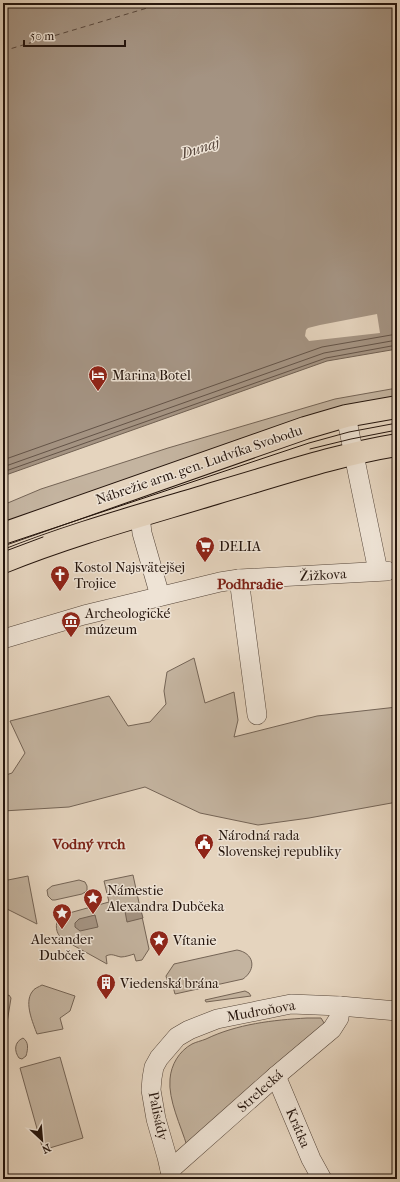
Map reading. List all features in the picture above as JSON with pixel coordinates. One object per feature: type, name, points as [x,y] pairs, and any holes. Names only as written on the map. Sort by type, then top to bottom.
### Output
[{"type":"main road","name":"Nábrežie arm. gen. Ludvíka Svobodu","points":[[3,534],[305,428],[346,416],[397,407]]},
{"type":"main road","name":"Nábrežie arm. gen. Ludvíka Svobodu","points":[[3,562],[140,516],[354,453],[397,445]]},
{"type":"street","points":[[346,416],[354,453]]},
{"type":"street","name":"Žižkova","points":[[3,639],[84,615],[220,582],[239,579],[383,571],[354,453]]},
{"type":"street","points":[[140,516],[142,533],[160,596]]},
{"type":"street","points":[[239,579],[257,715]]},
{"type":"street","name":"Mudroňova","points":[[177,1038],[189,1030],[217,1019],[291,1004],[340,1006],[397,1011]]},
{"type":"street","name":"Strelecká","points":[[171,1175],[276,1076],[332,1029],[339,1018],[340,1006]]},
{"type":"street","name":"Palisády","points":[[171,1175],[154,1109],[151,1090],[154,1067],[159,1058],[177,1038]]},
{"type":"street","name":"Krátka","points":[[276,1076],[311,1159],[322,1179]]},
{"type":"shaded area","points":[[397,388],[397,401],[3,527],[3,505],[41,489],[168,448],[335,399]]},
{"type":"shaded area","points":[[194,658],[205,703],[234,692],[238,720],[234,737],[317,716],[397,707],[397,802],[309,818],[258,825],[200,813],[145,787],[69,807],[3,811],[3,776],[12,773],[25,753],[10,721],[109,696],[128,726],[150,722],[166,704],[164,691],[167,672]]},
{"type":"shaded area","points":[[133,875],[149,949],[142,960],[136,961],[134,954],[121,957],[110,955],[106,956],[107,964],[62,939],[56,927],[59,918],[62,915],[109,902],[104,881]]},
{"type":"shaded area","points":[[28,876],[37,924],[3,907],[3,881]]},
{"type":"shaded area","points":[[79,880],[85,882],[87,886],[87,891],[82,894],[55,900],[52,900],[48,896],[47,890],[52,886]]},
{"type":"shaded area","points":[[237,950],[247,954],[252,962],[250,971],[243,979],[175,994],[172,983],[168,984],[166,976],[174,964]]},
{"type":"shaded area","points":[[42,985],[75,996],[70,1011],[60,1018],[63,1029],[37,1034],[30,1013],[29,1002],[33,991]]},
{"type":"shaded area","points":[[245,991],[251,996],[206,1002],[205,1000]]},
{"type":"shaded area","points":[[9,995],[11,998],[6,1029],[3,1035],[3,998]]},
{"type":"shaded area","points":[[321,1018],[326,1026],[187,1146],[173,1104],[170,1087],[172,1069],[176,1059],[183,1050],[194,1043],[243,1026],[281,1020]]},
{"type":"shaded area","points":[[23,1038],[28,1048],[26,1056],[22,1059],[17,1055],[16,1044]]},
{"type":"shaded area","points":[[60,1057],[83,1138],[43,1150],[20,1068]]},
{"type":"water","name":"Dunaj","points":[[3,3],[397,3],[397,349],[327,361],[3,476]]},
{"type":"water","points":[[139,903],[143,918],[127,922],[124,906]]},
{"type":"water","points":[[95,915],[98,927],[80,931],[75,927],[75,923],[79,919]]},
{"type":"pier","points":[[377,314],[380,333],[309,341],[305,336],[308,328]]},
{"type":"ferry route","points":[[3,51],[164,3]]},
{"type":"tram line","points":[[3,545],[309,443],[349,432],[397,423]]},
{"type":"tram line","points":[[310,449],[397,430]]},
{"type":"tram line","points":[[3,552],[43,537]]},
{"type":"place","name":"Marina Botel","points":[[98,392]]},
{"type":"place","name":"DELIA","points":[[205,563]]},
{"type":"place","name":"Kostol Najsvätejšej Trojice","points":[[60,592]]},
{"type":"place","name":"Archeologické múzeum","points":[[71,638]]},
{"type":"place","name":"Národná rada Slovenskej republiky","points":[[204,860]]},
{"type":"place","name":"Námestie Alexandra Dubčeka","points":[[93,915]]},
{"type":"place","name":"Alexander Dubček","points":[[62,930]]},
{"type":"place","name":"Vítanie","points":[[159,957]]},
{"type":"place","name":"Viedenská brána","points":[[106,1000]]},
{"type":"district","name":"Podhradie","points":[[250,584]]},
{"type":"district","name":"Vodný vrch","points":[[89,844]]}]
